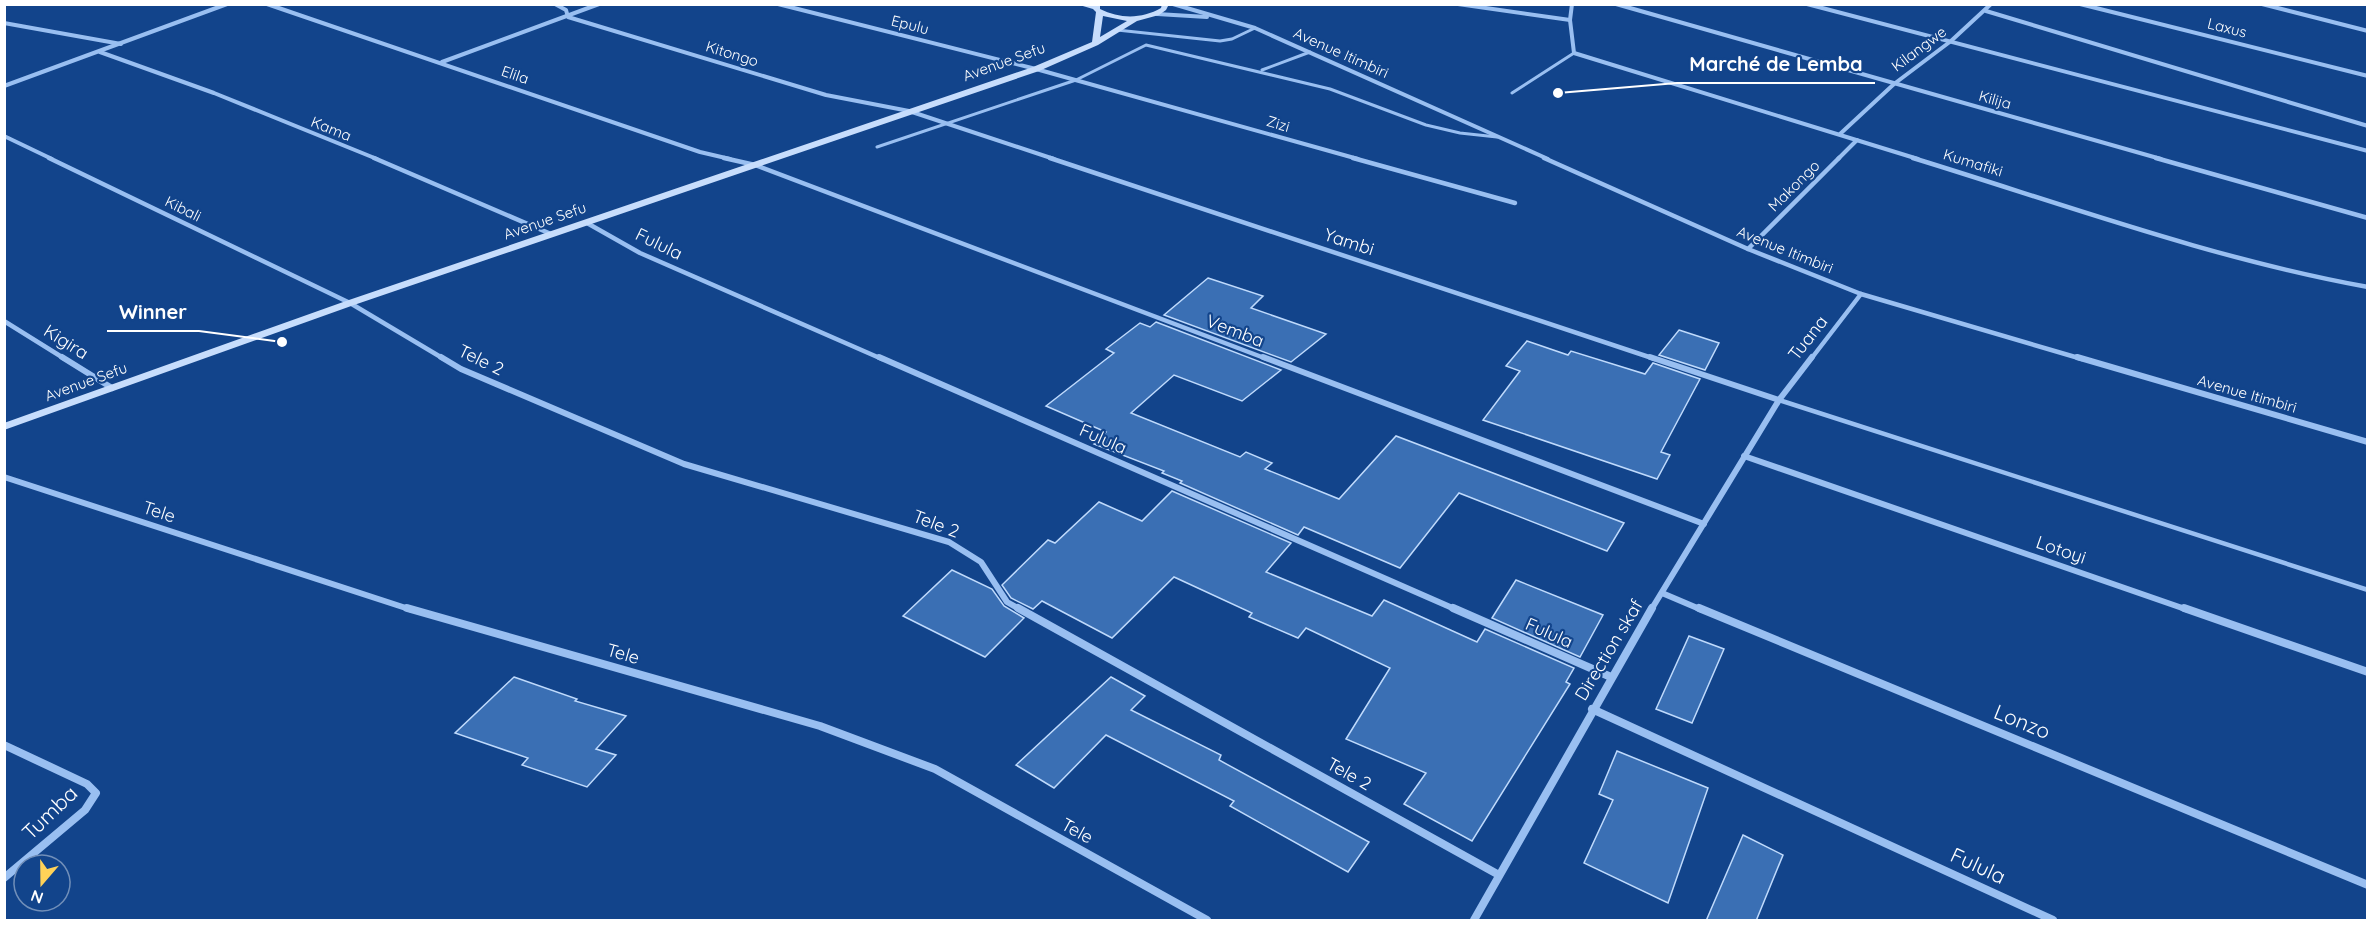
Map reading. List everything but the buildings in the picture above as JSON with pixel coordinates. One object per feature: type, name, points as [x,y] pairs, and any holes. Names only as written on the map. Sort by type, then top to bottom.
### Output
[{"type":"main road","points":[[1079,4],[1097,8],[1115,17],[1136,18],[1157,14],[1164,9],[1166,4]]},
{"type":"main road","points":[[1095,43],[1097,8]]},
{"type":"main road","name":"Avenue Sefu","points":[[4,427],[350,303],[1036,69],[1095,43],[1136,18]]},
{"type":"street","points":[[4,86],[227,4]]},
{"type":"street","name":"Elila","points":[[267,4],[700,152],[755,165]]},
{"type":"street","name":"Kitongo","points":[[555,4],[566,10],[568,17],[826,95],[909,111]]},
{"type":"street","points":[[442,62],[599,4]]},
{"type":"street","name":"Epulu","points":[[778,4],[1036,69]]},
{"type":"street","points":[[1173,4],[1216,18]]},
{"type":"street","points":[[1458,4],[1570,20]]},
{"type":"street","points":[[1572,4],[1570,20],[1574,52]]},
{"type":"street","name":"Kilija","points":[[1616,4],[2367,218]]},
{"type":"street","points":[[1807,4],[2367,151]]},
{"type":"street","name":"Kilangwe","points":[[1840,134],[1894,84],[1951,41],[1991,4]]},
{"type":"street","name":"Laxus","points":[[2080,4],[2367,76]]},
{"type":"street","points":[[2262,4],[2367,31]]},
{"type":"street","points":[[1986,11],[2367,126]]},
{"type":"street","points":[[1157,14],[1216,18]]},
{"type":"street","name":"Avenue Itimbiri","points":[[1216,18],[1255,28],[1748,249],[1861,294],[2367,442]]},
{"type":"street","points":[[4,23],[121,44]]},
{"type":"street","name":"Kama","points":[[100,52],[148,68],[308,132],[551,234]]},
{"type":"street","name":"Kumafiki","points":[[1574,52],[2203,247],[2302,275],[2367,287]]},
{"type":"street","name":"Zizi","points":[[1036,69],[1515,202]]},
{"type":"street","name":"Yambi","points":[[909,111],[1779,400]]},
{"type":"street","name":"Kibali","points":[[4,136],[350,303]]},
{"type":"street","name":"Makongo","points":[[1748,249],[1857,140]]},
{"type":"street","name":"Vemba","points":[[755,165],[1704,524]]},
{"type":"street","name":"Fulula","points":[[587,223],[640,253],[1611,677]]},
{"type":"street","name":"Tuana","points":[[1779,400],[1861,294]]},
{"type":"street","name":"Tele 2","points":[[350,303],[461,369],[684,465],[949,542],[981,562],[1007,602],[1499,874]]},
{"type":"street","name":"Kigira","points":[[4,321],[112,388]]},
{"type":"street","name":"Direction skaf","points":[[1474,921],[1592,709],[1779,400]]},
{"type":"street","name":"Lotoyi","points":[[1744,456],[2367,672]]},
{"type":"street","name":"Tele","points":[[4,477],[420,612],[830,730],[935,769],[1207,921]]},
{"type":"street","name":"Lonzo","points":[[1662,593],[2367,885]]},
{"type":"street","name":"Fulula","points":[[1592,709],[2053,921]]},
{"type":"street","name":"Tumba","points":[[4,745],[87,784],[96,793],[85,810],[4,878]]},
{"type":"lane","points":[[1116,30],[1220,40],[1232,39],[1255,28]]},
{"type":"lane","points":[[876,147],[1076,80],[1146,45],[1260,71],[1364,100],[1426,125],[1460,133],[1502,137]]},
{"type":"lane","points":[[1260,71],[1310,52]]},
{"type":"lane","points":[[1512,93],[1574,52]]},
{"type":"lane","points":[[1779,400],[2367,590]]},
{"type":"place","name":"Marché de Lemba","points":[[1558,93]]},
{"type":"place","name":"Winner","points":[[282,342]]}]
